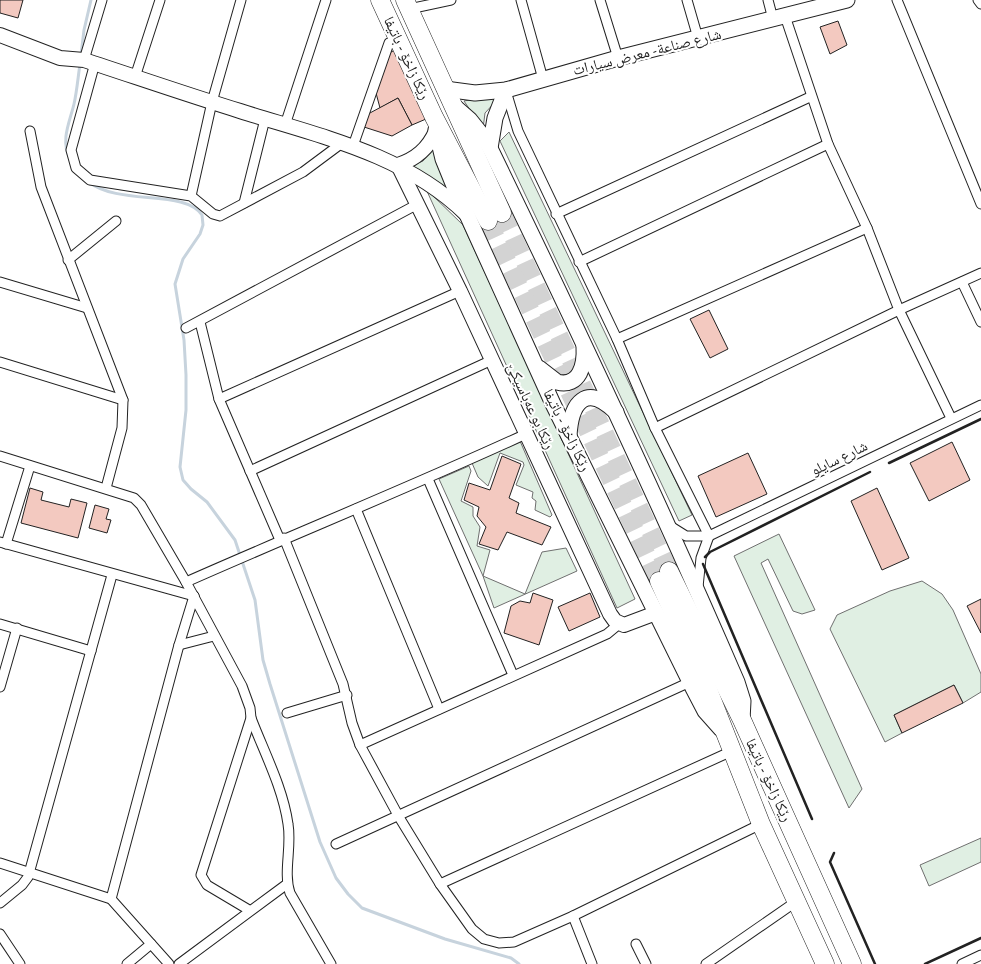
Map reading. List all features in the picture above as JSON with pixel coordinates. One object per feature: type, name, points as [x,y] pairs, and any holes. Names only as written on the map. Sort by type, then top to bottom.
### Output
[{"type":"highway","name":"رێکا زاخۆ - باتیفا","points":[[380,0],[395,38],[435,124],[487,218]]},
{"type":"highway","name":"رێکا زاخۆ - باتیفا","points":[[407,5],[452,106],[487,218]]},
{"type":"highway","name":"رێکا زاخۆ - باتیفا","points":[[825,964],[761,824],[696,662],[664,576],[742,720],[852,964]]},
{"type":"main road","name":"شارع صناعة- معرض سيارات","points":[[445,89],[476,93],[506,90],[618,58],[846,0]]},
{"type":"main road","points":[[0,35],[60,58],[90,62],[348,145],[398,165],[445,196],[487,218]]},
{"type":"main road","points":[[490,148],[495,118],[506,90]]},
{"type":"main road","points":[[452,106],[478,128],[490,148],[584,342],[668,523],[740,691],[742,720]]},
{"type":"main road","points":[[398,165],[420,154],[432,140],[435,124]]},
{"type":"main road","name":"رێكا بو عه‌باسيكێ","points":[[398,165],[416,205],[460,291],[610,614],[619,624]]},
{"type":"main road","name":"رێکا زاخۆ - باتیفا","points":[[487,218],[536,365],[690,682],[705,710],[724,733]]},
{"type":"main road","points":[[536,365],[557,382],[574,380],[582,371],[584,342]]},
{"type":"main road","points":[[569,436],[573,409],[582,400],[594,398],[607,404],[617,413]]},
{"type":"main road","points":[[619,624],[629,624],[656,613]]},
{"type":"street","points":[[102,0],[71,150],[76,168],[90,180],[191,196],[216,216],[224,214],[303,172],[348,145],[395,38]]},
{"type":"street","points":[[135,77],[160,0]]},
{"type":"street","points":[[191,196],[212,102],[241,0]]},
{"type":"street","points":[[285,125],[326,0]]},
{"type":"street","points":[[407,5],[451,0]]},
{"type":"street","points":[[521,0],[543,79]]},
{"type":"street","points":[[600,0],[618,58]]},
{"type":"street","points":[[687,0],[698,38]]},
{"type":"street","points":[[768,0],[779,18],[828,144],[867,228],[899,310],[951,418]]},
{"type":"street","points":[[897,0],[981,204]]},
{"type":"street","points":[[978,0],[981,4]]},
{"type":"street","points":[[506,90],[514,122],[617,340],[655,428],[709,536],[701,558],[697,591]]},
{"type":"street","points":[[556,214],[810,97]]},
{"type":"street","points":[[244,203],[265,119]]},
{"type":"street","points":[[30,131],[41,187],[123,400],[124,418],[106,488]]},
{"type":"street","points":[[579,262],[828,144]]},
{"type":"street","points":[[186,328],[416,205]]},
{"type":"street","points":[[68,260],[116,221]]},
{"type":"street","points":[[617,340],[867,228]]},
{"type":"street","points":[[655,428],[899,310],[981,273]]},
{"type":"street","points":[[0,282],[88,308]]},
{"type":"street","points":[[962,282],[981,322]]},
{"type":"street","points":[[219,399],[460,291]]},
{"type":"street","points":[[200,322],[219,399],[282,539],[347,695],[352,723],[360,745],[440,884],[472,929],[491,942],[514,942],[573,916],[761,824]]},
{"type":"street","points":[[250,471],[492,360]]},
{"type":"street","points":[[0,362],[123,400]]},
{"type":"street","name":"شارع سايلو","points":[[668,523],[686,536],[709,536],[981,404]]},
{"type":"street","points":[[186,582],[282,539],[428,479],[526,434]]},
{"type":"street","points":[[0,456],[128,495],[141,504],[194,596],[242,686],[251,718],[284,804],[289,825],[290,845],[287,884],[290,893],[331,964]]},
{"type":"street","points":[[30,466],[3,543],[112,575],[194,596]]},
{"type":"street","points":[[428,479],[513,675]]},
{"type":"street","points":[[356,509],[439,708]]},
{"type":"street","points":[[0,903],[22,885],[29,870],[112,575]]},
{"type":"street","points":[[111,899],[178,645],[194,596]]},
{"type":"street","points":[[0,624],[91,651]]},
{"type":"street","points":[[360,745],[607,634],[619,624]]},
{"type":"street","points":[[0,687],[16,628]]},
{"type":"street","points":[[178,645],[214,636]]},
{"type":"street","points":[[336,844],[400,817],[690,682]]},
{"type":"street","points":[[287,713],[347,695]]},
{"type":"street","points":[[249,910],[206,885],[201,875],[251,718]]},
{"type":"street","points":[[440,884],[732,751]]},
{"type":"street","points":[[0,863],[29,870],[111,899],[169,964]]},
{"type":"street","points":[[179,964],[249,910],[287,884]]},
{"type":"street","points":[[706,964],[797,901]]},
{"type":"street","points":[[573,916],[592,964]]},
{"type":"street","points":[[0,934],[20,964]]},
{"type":"street","points":[[127,964],[151,944]]},
{"type":"street","points":[[636,944],[646,964]]},
{"type":"street","points":[[962,964],[981,955]]},
{"type":"green space","points":[[492,96],[496,101],[485,113],[483,129],[464,101]]},
{"type":"green space","points":[[509,132],[692,515],[679,521],[500,141]]},
{"type":"green space","points":[[435,145],[451,191],[410,166],[423,161]]},
{"type":"green space","points":[[426,189],[463,225],[635,599],[617,608]]},
{"type":"green space","points":[[520,441],[552,515],[550,517],[535,510],[536,501],[532,498],[533,492],[516,485],[524,465],[523,462],[500,453],[488,486],[478,477],[472,463]]},
{"type":"green space","points":[[469,466],[471,471],[461,501],[473,507],[473,516],[480,527],[477,546],[490,550],[483,576],[439,479]]},
{"type":"green space","points":[[779,534],[815,610],[802,614],[793,611],[768,559],[761,563],[862,789],[849,808],[734,556]]},
{"type":"green space","points":[[566,548],[577,571],[494,608],[483,576],[525,594],[542,552]]},
{"type":"green space","points":[[922,581],[942,594],[953,610],[981,674],[981,692],[963,703],[954,685],[894,715],[902,733],[885,742],[830,629],[837,615],[890,591]]},
{"type":"green space","points":[[981,838],[981,862],[929,886],[920,865]]},
{"type":"building","points":[[0,0],[23,0],[18,18],[0,13]]},
{"type":"building","points":[[838,21],[847,45],[830,54],[820,27]]},
{"type":"building","points":[[395,50],[426,119],[412,125],[398,98],[380,108],[376,93],[389,53]]},
{"type":"building","points":[[398,98],[412,125],[392,136],[364,127],[368,114]]},
{"type":"building","points":[[709,310],[728,349],[710,358],[690,319]]},
{"type":"building","points":[[952,442],[970,480],[929,501],[910,463]]},
{"type":"building","points":[[748,453],[767,494],[716,517],[698,476]]},
{"type":"building","points":[[502,456],[521,464],[509,498],[519,503],[516,513],[551,527],[542,545],[507,532],[498,550],[479,544],[486,527],[477,516],[479,507],[464,500],[469,483],[490,490]]},
{"type":"building","points":[[30,488],[43,492],[41,500],[69,507],[71,499],[87,503],[78,538],[21,523]]},
{"type":"building","points":[[877,488],[909,558],[882,570],[851,501]]},
{"type":"building","points":[[95,505],[109,509],[106,519],[111,520],[107,533],[89,528]]},
{"type":"building","points":[[533,593],[553,600],[539,645],[504,633],[511,606],[520,601],[530,603]]},
{"type":"building","points":[[590,593],[600,617],[569,631],[558,607]]},
{"type":"building","points":[[981,599],[981,633],[967,606]]},
{"type":"building","points":[[954,685],[963,703],[902,733],[894,715]]},
{"type":"waterway","points":[[81,55],[84,30],[91,0]]},
{"type":"waterway","points":[[70,158],[67,151],[66,138],[75,99],[80,64]]},
{"type":"waterway","points":[[89,182],[117,194],[181,202],[193,207],[202,215],[203,225],[200,234],[183,259],[175,284],[184,340],[186,375],[186,410],[180,467],[183,480],[207,502],[235,540],[255,600],[263,660],[270,684],[320,842],[336,878],[362,908],[445,939],[511,958],[519,964]]},
{"type":"tunnel","points":[[502,213],[669,571]]},
{"type":"tunnel","points":[[488,221],[659,581]]},
{"type":"wall","points":[[889,463],[981,419]]},
{"type":"wall","points":[[705,557],[710,552],[870,472]]},
{"type":"wall","points":[[703,564],[812,819]]},
{"type":"wall","points":[[834,853],[830,862],[875,964]]},
{"type":"wall","points":[[925,964],[981,938]]}]
